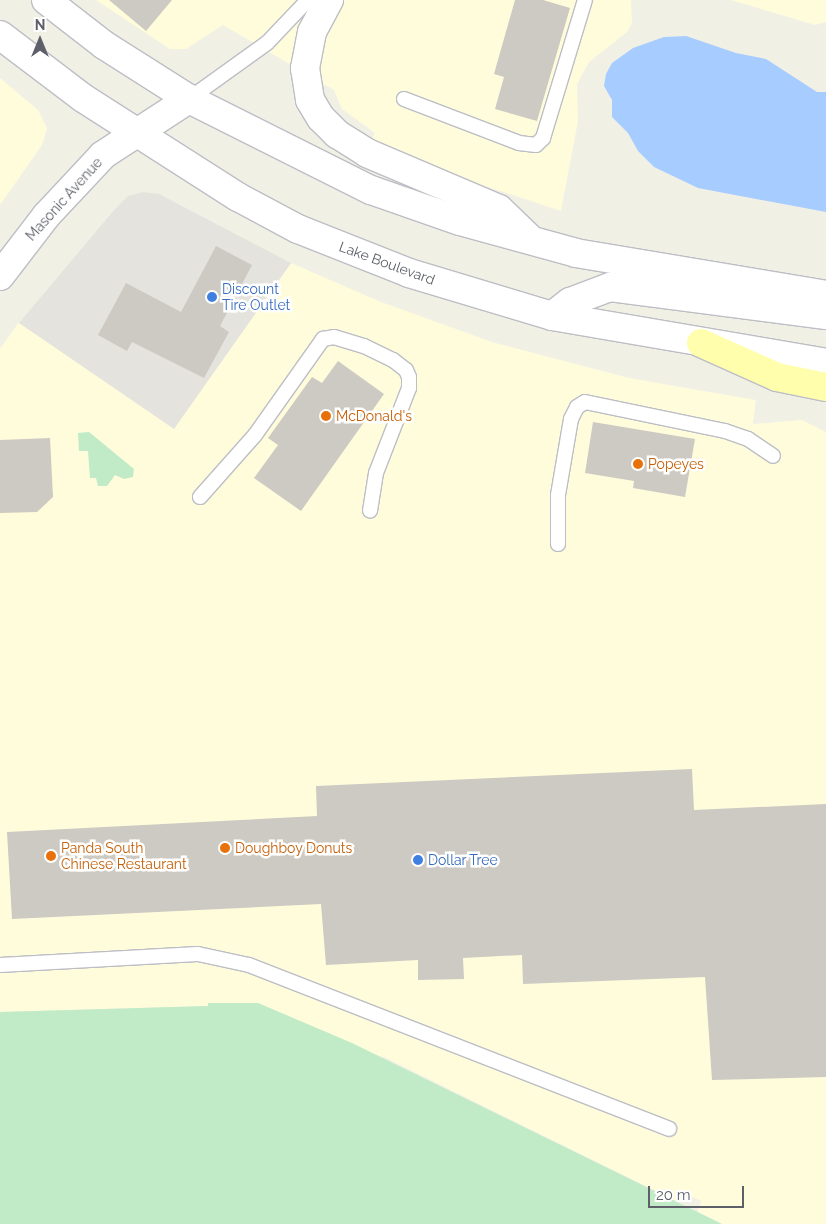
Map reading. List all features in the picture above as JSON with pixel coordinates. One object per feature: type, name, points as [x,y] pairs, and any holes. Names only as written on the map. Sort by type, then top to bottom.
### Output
[{"type":"main road","points":[[46,0],[104,45],[189,99],[371,190],[531,240],[585,254],[826,295]]},
{"type":"main road","points":[[329,0],[312,32],[305,68],[310,100],[328,127],[367,153],[499,209],[531,240]]},
{"type":"main road","name":"Lake Boulevard","points":[[0,35],[76,93],[238,197],[298,229],[409,273],[552,316],[826,363]]},
{"type":"main road","name":"Masonic Avenue","points":[[0,276],[46,216],[96,162],[189,99]]},
{"type":"main road","points":[[552,316],[570,302],[610,287],[826,315]]},
{"type":"main road","points":[[701,343],[777,377],[826,388]]},
{"type":"lane","points":[[189,99],[268,43],[308,0]]},
{"type":"lane","points":[[404,99],[519,143],[536,146],[543,138],[585,0]]},
{"type":"lane","points":[[200,497],[255,435],[323,339],[334,337],[364,346],[393,360],[406,370],[409,377],[409,388],[376,473],[370,511]]},
{"type":"lane","points":[[558,544],[558,495],[571,419],[577,407],[585,402],[725,431],[748,439],[773,456]]},
{"type":"lane","points":[[0,965],[198,954],[249,965],[669,1129]]},
{"type":"shaded area","points":[[96,0],[631,0],[632,23],[627,32],[589,62],[577,84],[578,121],[561,211],[482,185],[371,140],[375,133],[342,109],[334,90],[223,25],[186,49],[170,49]]},
{"type":"shaded area","points":[[731,0],[826,0],[826,22],[815,25]]},
{"type":"shaded area","points":[[0,78],[38,110],[47,128],[42,145],[0,205]]},
{"type":"shaded area","points":[[143,192],[159,194],[291,263],[174,429],[19,323],[115,209],[128,196]]},
{"type":"shaded area","points":[[291,263],[381,302],[492,342],[629,378],[756,400],[753,424],[802,420],[826,432],[826,1224],[722,1224],[698,1212],[701,1201],[685,1193],[676,1201],[386,1058],[209,1003],[208,1006],[0,1012],[0,349],[19,322],[174,428]]},
{"type":"green space","points":[[89,432],[134,469],[133,477],[124,479],[115,475],[107,486],[98,486],[96,478],[90,478],[88,451],[79,451],[78,433]]},
{"type":"green space","points":[[208,1003],[258,1003],[352,1043],[722,1224],[0,1224],[0,1012],[208,1006]]},
{"type":"water","points":[[686,36],[736,53],[766,59],[817,92],[826,92],[826,212],[698,188],[654,167],[638,151],[628,133],[612,117],[612,100],[604,86],[606,74],[612,63],[633,48],[664,37]]},
{"type":"building","points":[[109,0],[172,0],[146,31]]},
{"type":"building","points":[[515,0],[543,0],[570,8],[537,121],[495,109],[504,77],[494,74]]},
{"type":"building","name":"Discount Tire Outlet","points":[[216,246],[252,265],[220,326],[229,332],[204,378],[132,342],[127,351],[98,335],[126,283],[181,312]]},
{"type":"building","name":"McDonald's","points":[[338,361],[384,394],[301,511],[254,478],[278,445],[268,438],[312,377],[322,383]]},
{"type":"building","name":"Popeyes","points":[[593,422],[695,439],[685,497],[633,488],[634,481],[585,473]]},
{"type":"building","points":[[50,438],[53,497],[37,512],[0,513],[0,440]]},
{"type":"building","points":[[692,769],[694,810],[826,804],[826,1077],[712,1080],[705,977],[523,984],[522,955],[463,958],[464,979],[418,980],[418,960],[326,965],[321,904],[12,919],[7,832],[317,816],[316,786]]},
{"type":"place","name":"Discount Tire Outlet","points":[[212,297]]},
{"type":"place","name":"McDonald's","points":[[326,416]]},
{"type":"place","name":"Popeyes","points":[[638,464]]},
{"type":"place","name":"Doughboy Donuts","points":[[225,848]]},
{"type":"place","name":"Panda South Chinese Restaurant","points":[[51,856]]},
{"type":"place","name":"Dollar Tree","points":[[418,860]]}]
